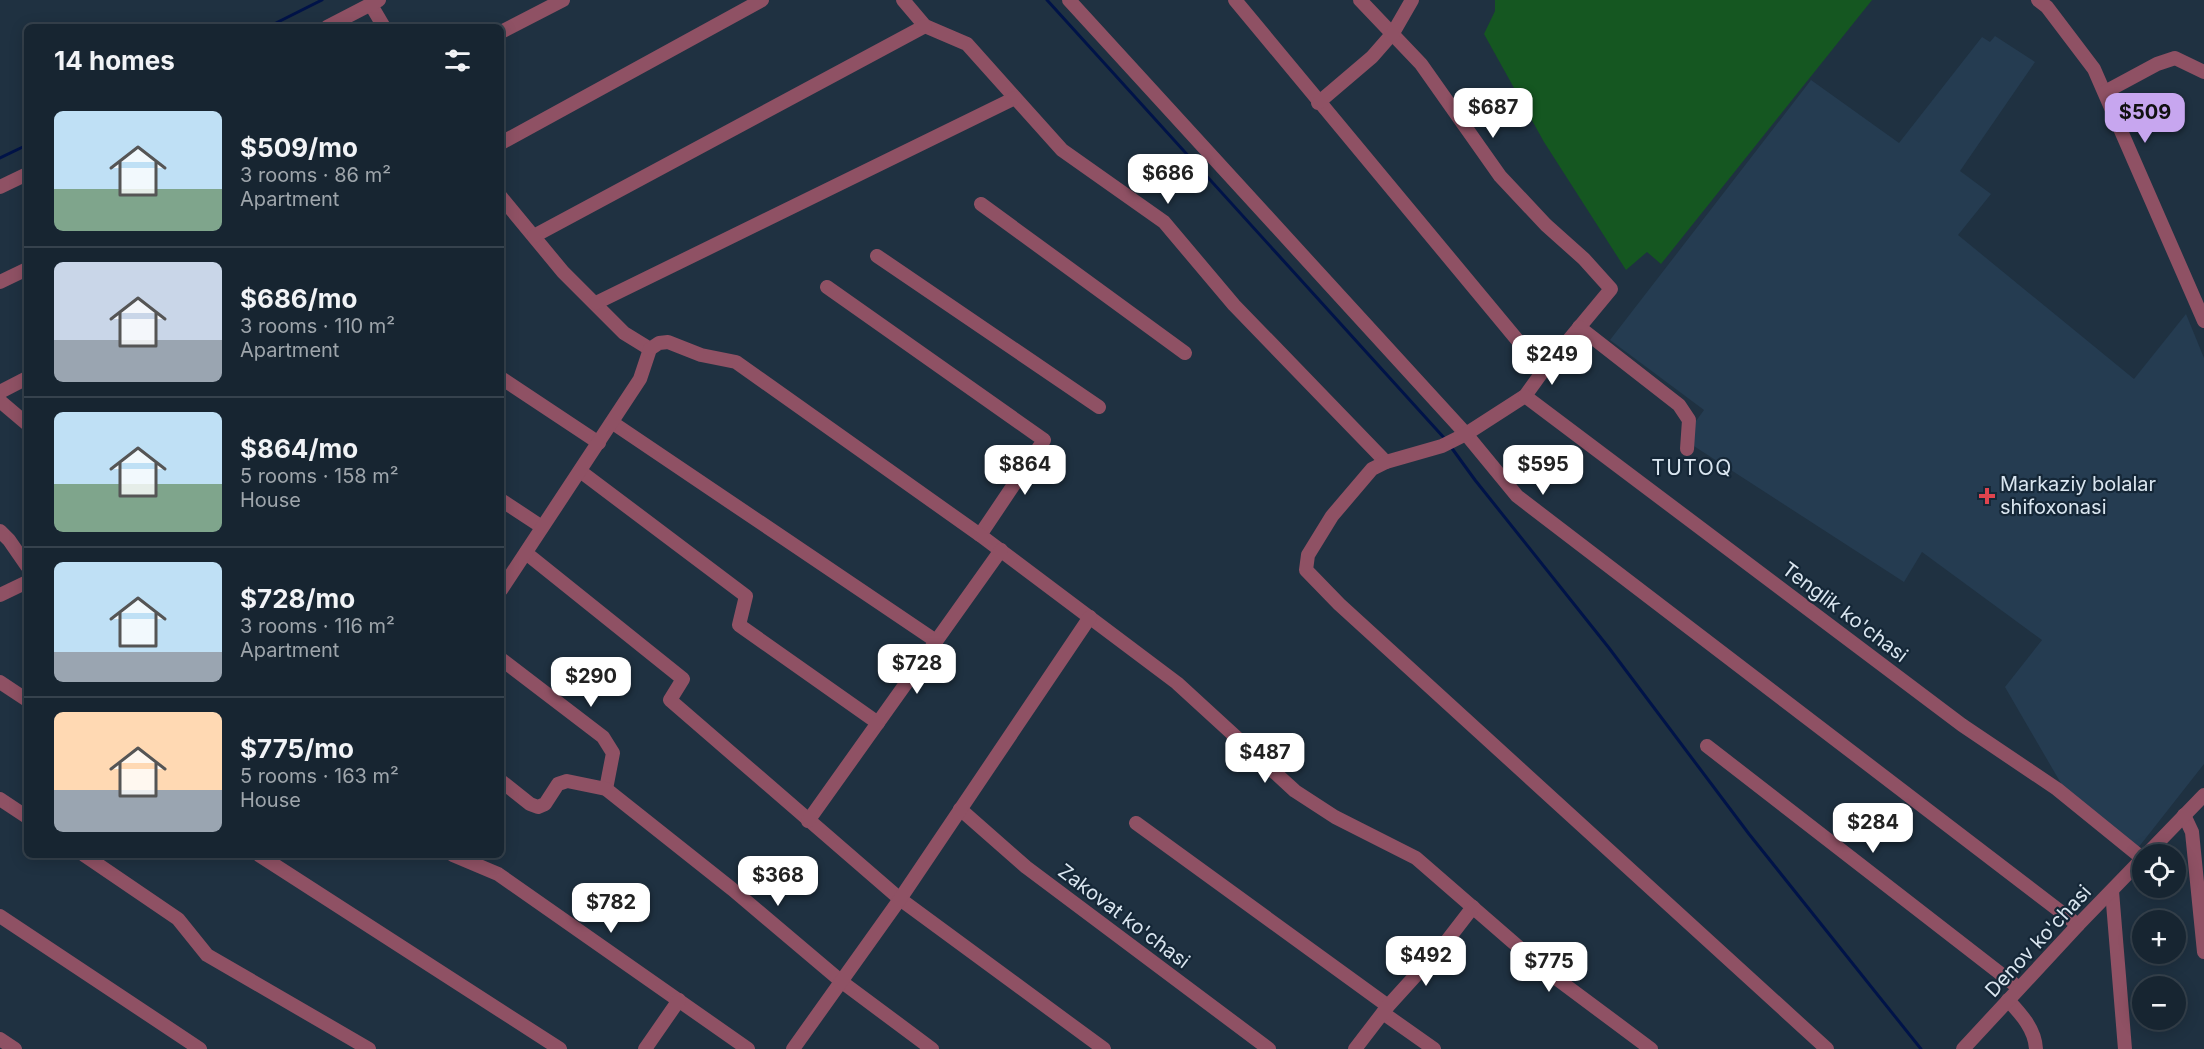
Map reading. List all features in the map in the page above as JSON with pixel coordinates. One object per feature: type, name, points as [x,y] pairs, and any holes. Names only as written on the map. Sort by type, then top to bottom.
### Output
[{"type":"street","points":[[504,30],[563,0]]},
{"type":"street","points":[[504,141],[762,0]]},
{"type":"street","points":[[903,0],[925,26],[967,44],[1062,150],[1164,222],[1234,305],[1386,462]]},
{"type":"street","points":[[1069,0],[1517,496],[2078,925]]},
{"type":"street","points":[[1235,0],[1318,103],[1543,371]]},
{"type":"street","points":[[1360,0],[1421,64],[1500,176],[1546,225],[1584,259],[1611,290],[1525,396],[1442,446],[1386,462],[1372,469],[1332,516],[1308,555],[1306,570],[1339,604],[1827,1049]]},
{"type":"street","points":[[1318,103],[1372,57],[1393,33],[1412,0]]},
{"type":"street","points":[[2038,0],[2048,7],[2094,69],[2204,321]]},
{"type":"street","points":[[333,24],[375,3],[383,24]]},
{"type":"street","points":[[534,236],[925,26]]},
{"type":"street","points":[[2105,92],[2157,64],[2175,58],[2204,72]]},
{"type":"street","points":[[596,303],[1016,99]]},
{"type":"street","points":[[0,188],[24,176]]},
{"type":"street","points":[[504,201],[563,272],[624,333],[650,349]]},
{"type":"street","points":[[981,204],[1185,353]]},
{"type":"street","points":[[878,256],[1099,407]]},
{"type":"street","points":[[0,282],[24,270]]},
{"type":"street","points":[[827,287],[1044,440],[980,535]]},
{"type":"street","points":[[1579,327],[1679,405],[1689,420],[1687,449]]},
{"type":"street","points":[[504,586],[613,423],[640,379],[650,349],[659,343],[668,342],[701,355],[736,362],[1001,550],[1177,683],[1295,790],[1335,817],[1416,858],[1545,970],[1651,1049]]},
{"type":"street","points":[[0,392],[24,380]]},
{"type":"street","points":[[504,380],[599,443]]},
{"type":"street","name":"Tenglik ko'chasi","points":[[1525,396],[1962,725],[2057,789],[2132,851]]},
{"type":"street","points":[[0,401],[24,421]]},
{"type":"street","points":[[613,423],[936,641]]},
{"type":"street","points":[[580,471],[746,596],[739,625],[878,723]]},
{"type":"street","points":[[504,502],[542,527]]},
{"type":"street","points":[[0,531],[24,562]]},
{"type":"street","points":[[808,821],[1001,550]]},
{"type":"street","points":[[526,554],[683,679],[670,700],[808,821],[900,899],[1104,1049]]},
{"type":"street","points":[[0,595],[24,583]]},
{"type":"street","points":[[793,1049],[900,899],[1090,617]]},
{"type":"street","points":[[504,661],[603,737],[614,753],[606,789]]},
{"type":"street","points":[[0,681],[24,698]]},
{"type":"street","points":[[1707,746],[2019,988]]},
{"type":"street","points":[[504,783],[530,804],[538,807],[545,804],[558,784],[567,781],[606,789],[732,889],[842,982],[932,1049]]},
{"type":"street","points":[[2156,844],[2204,795]]},
{"type":"street","points":[[0,799],[24,815]]},
{"type":"street","name":"Zakovat ko'chasi","points":[[960,809],[1026,867],[1269,1049]]},
{"type":"street","points":[[2184,815],[2192,831],[2204,952]]},
{"type":"street","points":[[1136,823],[1385,1009],[1434,1049]]},
{"type":"street","points":[[88,858],[178,919],[207,955],[369,1049]]},
{"type":"street","points":[[264,858],[560,1049]]},
{"type":"street","points":[[460,858],[498,874],[748,1049]]},
{"type":"street","name":"Denov ko'chasi","points":[[1963,1049],[2132,870]]},
{"type":"street","points":[[2112,891],[2126,1049]]},
{"type":"street","points":[[1355,1049],[1385,1009],[1446,942],[1473,906]]},
{"type":"street","points":[[0,916],[200,1049]]},
{"type":"street","points":[[645,1049],[679,1000]]},
{"type":"street","points":[[2008,1000],[2026,1020],[2036,1043],[2036,1049]]},
{"type":"street","points":[[0,1039],[15,1049]]},
{"type":"shaded area","name":"Markaziy bolalar shifoxonasi","points":[[1995,36],[2035,62],[1960,171],[1991,194],[1958,235],[2134,379],[2186,314],[2204,358],[2204,764],[2141,844],[2133,844],[2066,792],[2005,687],[2042,640],[1922,552],[1904,582],[1683,439],[1704,410],[1610,340],[1811,80],[1899,143],[1982,37],[1990,42]]},
{"type":"green space","points":[[1495,0],[1872,0],[1661,264],[1647,252],[1626,270],[1544,142],[1484,34],[1495,11]]},
{"type":"waterway","points":[[274,24],[322,0]]},
{"type":"waterway","points":[[1047,0],[1446,440]]},
{"type":"waterway","points":[[0,158],[24,146]]},
{"type":"waterway","points":[[1451,447],[1609,648],[1749,834],[1921,1049]]},
{"type":"place","name":"Markaziy bolalar shifoxonasi","points":[[1987,496]]},
{"type":"district","name":"TUTOQ","points":[[1692,467]]}]
